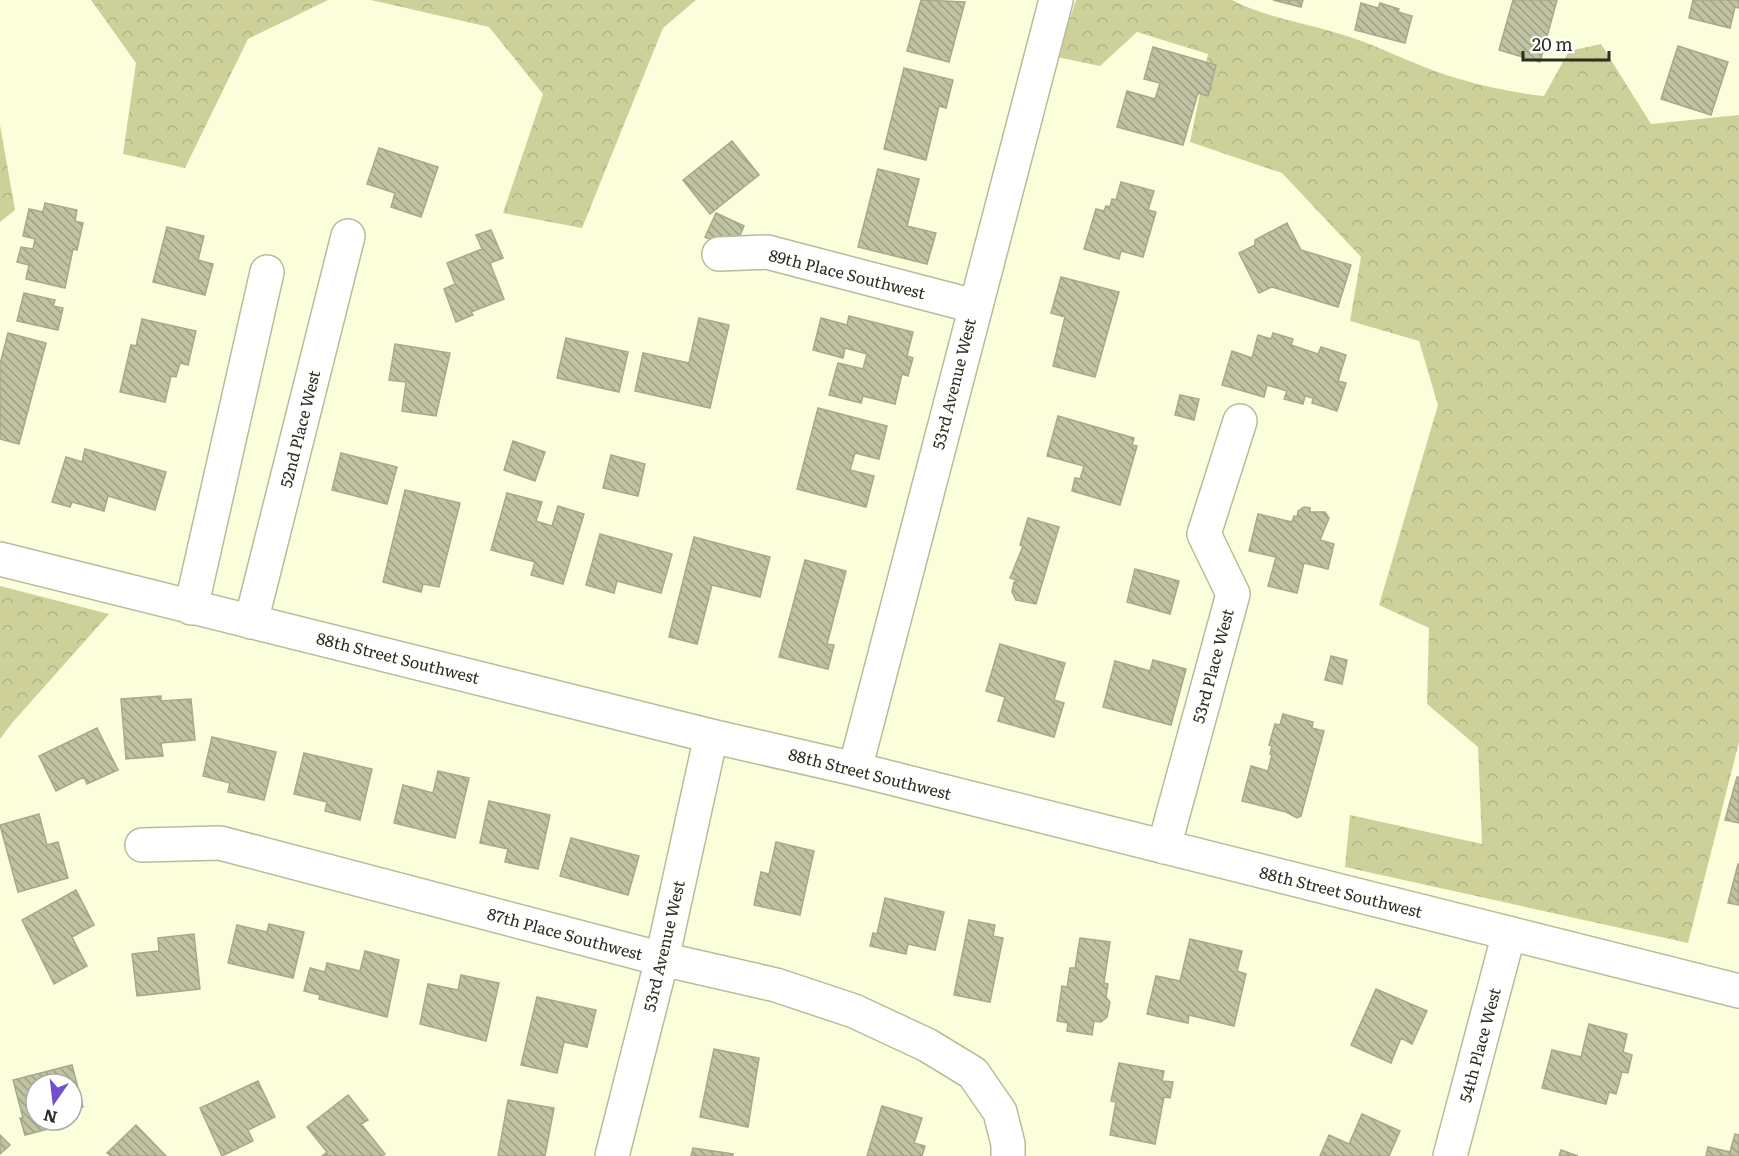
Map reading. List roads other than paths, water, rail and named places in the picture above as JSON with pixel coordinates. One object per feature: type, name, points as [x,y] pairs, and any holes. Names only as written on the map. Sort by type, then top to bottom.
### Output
[{"type":"street","name":"53rd Avenue West","points":[[855,769],[974,306],[1056,0]]},
{"type":"street","name":"52nd Place West","points":[[251,622],[348,236]]},
{"type":"street","name":"89th Place Southwest","points":[[719,254],[767,252],[974,306]]},
{"type":"street","points":[[191,608],[267,272]]},
{"type":"street","name":"53rd Place West","points":[[1164,848],[1233,594],[1204,534],[1240,421]]},
{"type":"street","name":"88th Street Southwest","points":[[0,559],[711,736],[855,769],[1739,991]]},
{"type":"street","name":"53rd Avenue West","points":[[612,1156],[662,959],[711,736]]},
{"type":"street","name":"87th Place Southwest","points":[[142,845],[220,843],[662,959],[776,985],[854,1011],[927,1045],[973,1073],[1000,1112],[1008,1143],[1008,1156]]},
{"type":"street","name":"54th Place West","points":[[1450,1156],[1509,933]]}]
